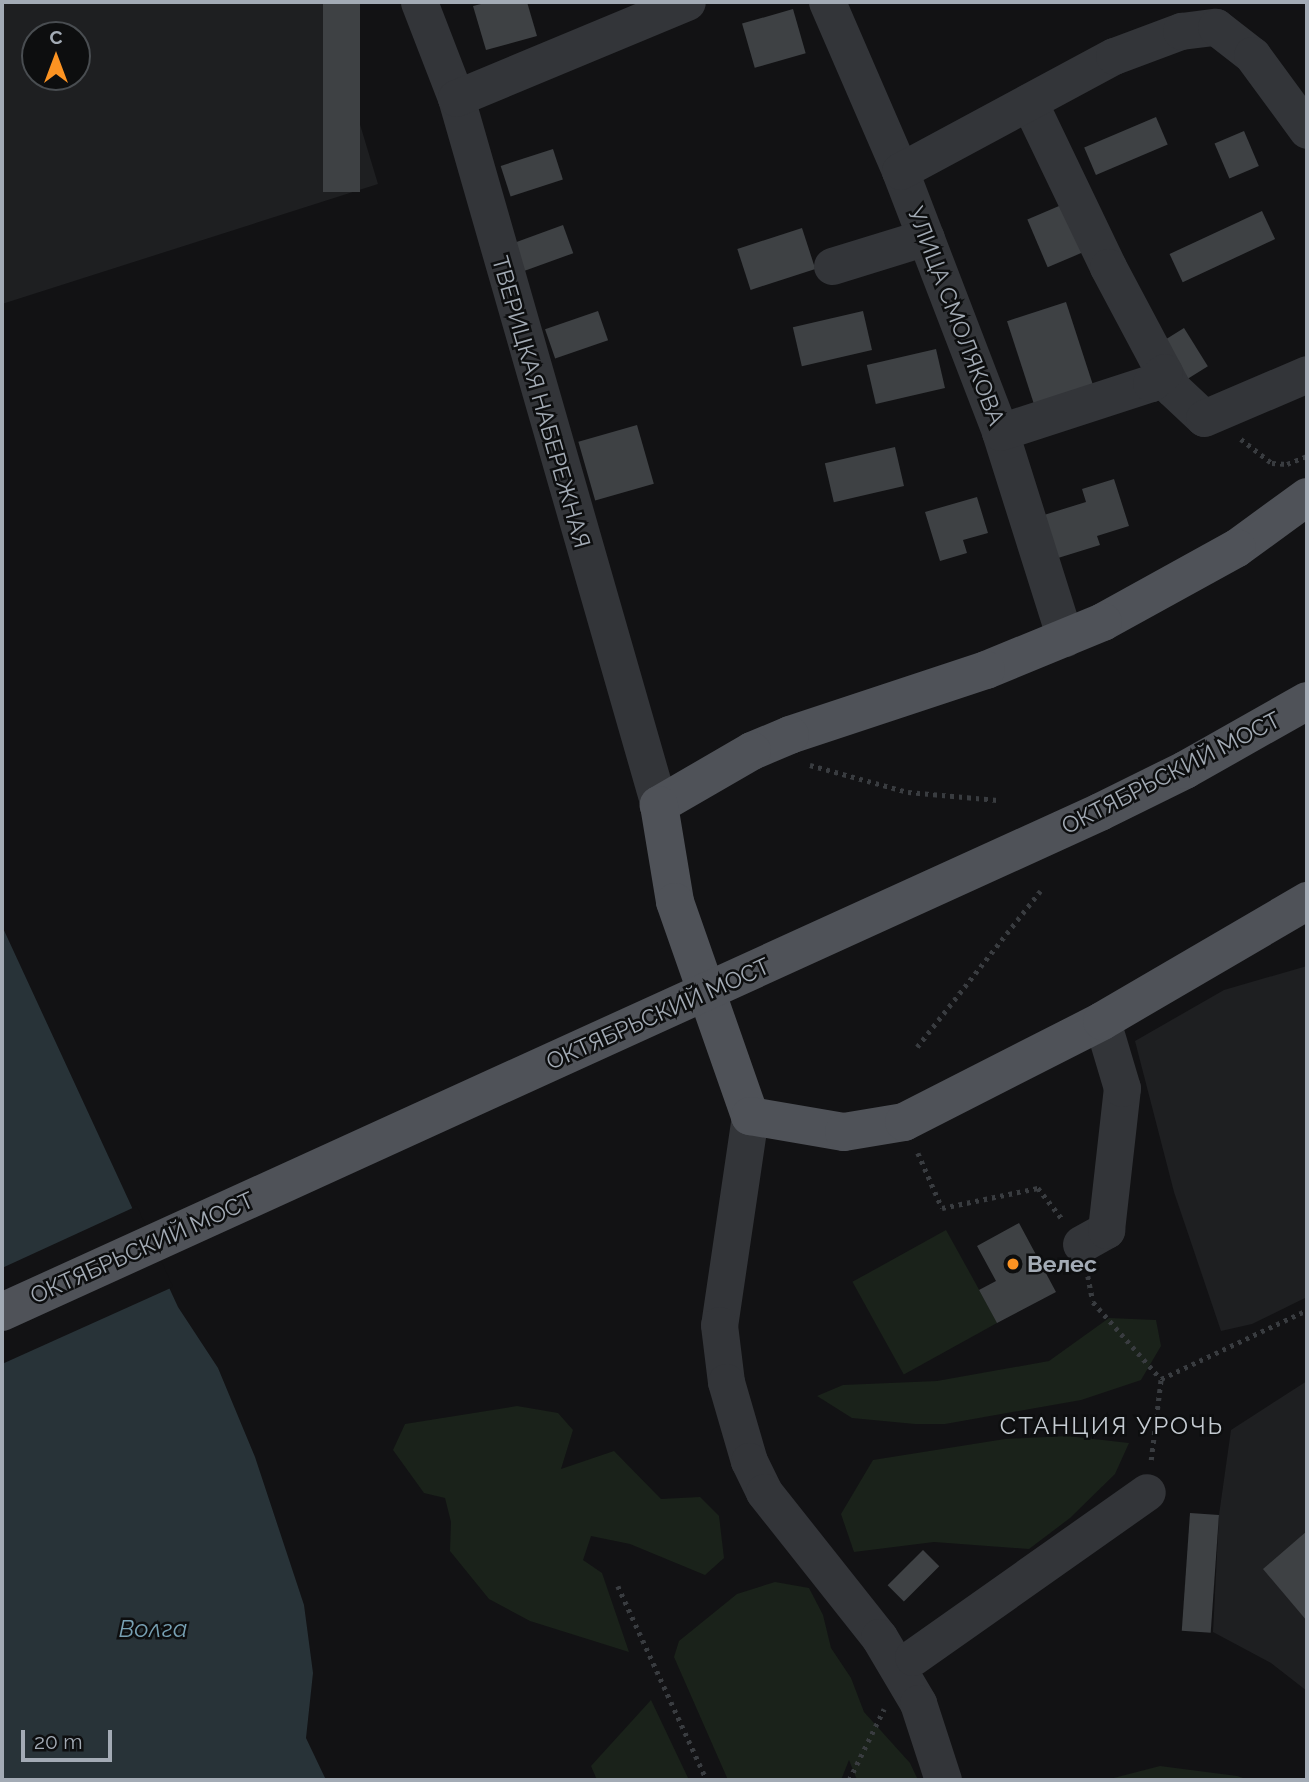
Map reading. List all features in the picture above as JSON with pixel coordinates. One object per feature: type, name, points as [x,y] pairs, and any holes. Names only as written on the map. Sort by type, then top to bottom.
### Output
[{"type":"main road","points":[[1307,497],[1237,548],[1182,580],[1065,638],[790,735],[752,751],[659,805],[675,902],[750,1116],[844,1132],[904,1122],[1102,1021],[1307,901]]},
{"type":"main road","name":"ОКТЯБРЬСКИЙ МОСТ","points":[[2,1312],[856,924],[1185,770],[1307,701]]},
{"type":"street","name":"ТВЕРИЦКАЯ НАБЕРЕЖНАЯ","points":[[419,2],[456,98],[659,805]]},
{"type":"street","points":[[456,98],[687,2]]},
{"type":"street","name":"УЛИЦА СМОЛЯКОВА","points":[[827,2],[900,171],[1000,432],[1065,638]]},
{"type":"street","points":[[900,171],[1114,56],[1181,31],[1216,27],[1252,55],[1307,130]]},
{"type":"street","points":[[1028,102],[1173,389],[1204,418],[1307,374]]},
{"type":"street","points":[[832,266],[926,237]]},
{"type":"street","points":[[1000,432],[1151,383],[1164,372]]},
{"type":"street","points":[[1081,1244],[1106,1230],[1122,1088],[1102,1021]]},
{"type":"street","points":[[750,1116],[721,1295],[719,1325],[726,1382],[748,1461],[764,1492],[879,1637],[907,1666],[943,1780]]},
{"type":"street","points":[[907,1666],[1147,1492]]},
{"type":"path","points":[[801,763],[908,792],[998,800]]},
{"type":"path","points":[[917,1047],[1040,891]]},
{"type":"path","points":[[904,1122],[942,1208],[1038,1188],[1081,1244],[1093,1302],[1161,1379],[1147,1492]]},
{"type":"path","points":[[1161,1379],[1307,1310]]},
{"type":"path","points":[[618,1586],[707,1780]]},
{"type":"path","points":[[850,1780],[907,1666]]},
{"type":"shaded area","points":[[2,2],[323,2],[378,184],[2,304]]},
{"type":"shaded area","points":[[1307,966],[1307,1297],[1252,1324],[1221,1331],[1174,1192],[1135,1041],[1224,990]]},
{"type":"shaded area","points":[[946,1230],[997,1323],[904,1375],[852,1282]]},
{"type":"shaded area","points":[[1109,1318],[1156,1320],[1161,1346],[1141,1380],[1081,1400],[945,1424],[915,1424],[852,1418],[817,1396],[843,1385],[937,1381],[1049,1361]]},
{"type":"shaded area","points":[[1307,1381],[1307,1691],[1271,1663],[1213,1632],[1219,1515],[1231,1430]]},
{"type":"shaded area","points":[[517,1406],[558,1413],[573,1430],[561,1469],[614,1451],[661,1499],[700,1497],[719,1516],[724,1558],[705,1575],[630,1544],[591,1536],[583,1560],[602,1573],[629,1652],[530,1621],[489,1599],[450,1551],[451,1522],[445,1498],[424,1493],[393,1450],[405,1424]]},
{"type":"shaded area","points":[[1067,1436],[1129,1443],[1115,1474],[1070,1518],[1029,1549],[934,1542],[854,1552],[841,1514],[873,1460],[1005,1439]]},
{"type":"shaded area","points":[[775,1582],[809,1588],[823,1615],[831,1648],[851,1678],[864,1712],[910,1763],[918,1780],[857,1780],[849,1760],[841,1780],[728,1780],[674,1657],[679,1641],[737,1594]]},
{"type":"shaded area","points":[[651,1700],[689,1780],[597,1780],[591,1766]]},
{"type":"shaded area","points":[[1160,1766],[1237,1776],[1249,1780],[1106,1780]]},
{"type":"water","name":"Волга","points":[[2,926],[178,1307],[218,1368],[255,1457],[304,1605],[313,1673],[306,1738],[326,1780],[2,1780]]},
{"type":"pier","points":[[137,1206],[173,1287],[2,1364],[2,1268]]},
{"type":"building","points":[[323,2],[360,2],[360,192],[323,192]]},
{"type":"building","points":[[489,2],[527,2],[537,36],[486,50],[473,6]]},
{"type":"building","points":[[793,9],[806,53],[755,68],[742,24]]},
{"type":"building","points":[[1156,117],[1168,145],[1096,175],[1084,147]]},
{"type":"building","points":[[1244,131],[1259,166],[1229,178],[1215,144]]},
{"type":"building","points":[[553,149],[563,179],[511,196],[501,166]]},
{"type":"building","points":[[1066,203],[1086,251],[1048,267],[1027,219]]},
{"type":"building","points":[[1262,211],[1275,239],[1183,282],[1170,254]]},
{"type":"building","points":[[563,225],[573,253],[521,272],[510,244]]},
{"type":"building","points":[[802,228],[815,269],[751,290],[737,249]]},
{"type":"building","points":[[1066,302],[1094,389],[1035,409],[1007,321]]},
{"type":"building","points":[[598,311],[608,340],[555,359],[545,329]]},
{"type":"building","points":[[863,311],[872,350],[802,366],[793,327]]},
{"type":"building","points":[[1184,328],[1208,366],[1186,380],[1162,342]]},
{"type":"building","points":[[936,349],[945,388],[876,404],[867,365]]},
{"type":"building","points":[[637,425],[654,484],[595,500],[578,442]]},
{"type":"building","points":[[895,447],[904,486],[834,502],[825,463]]},
{"type":"building","points":[[1114,479],[1129,526],[1097,536],[1100,545],[1058,558],[1044,515],[1086,502],[1082,489]]},
{"type":"building","points":[[977,497],[988,533],[963,540],[967,553],[940,561],[925,512]]},
{"type":"building","name":"Велес","points":[[1019,1223],[1056,1292],[997,1323],[979,1290],[996,1281],[977,1246]]},
{"type":"building","points":[[1190,1513],[1219,1515],[1211,1633],[1182,1631]]},
{"type":"building","points":[[1307,1531],[1307,1621],[1263,1569]]},
{"type":"building","points":[[923,1550],[939,1566],[904,1602],[888,1585]]},
{"type":"place","name":"Велес","points":[[1013,1264]]},
{"type":"district","name":"СТАНЦИЯ УРОЧЬ","points":[[1112,1426]]}]
